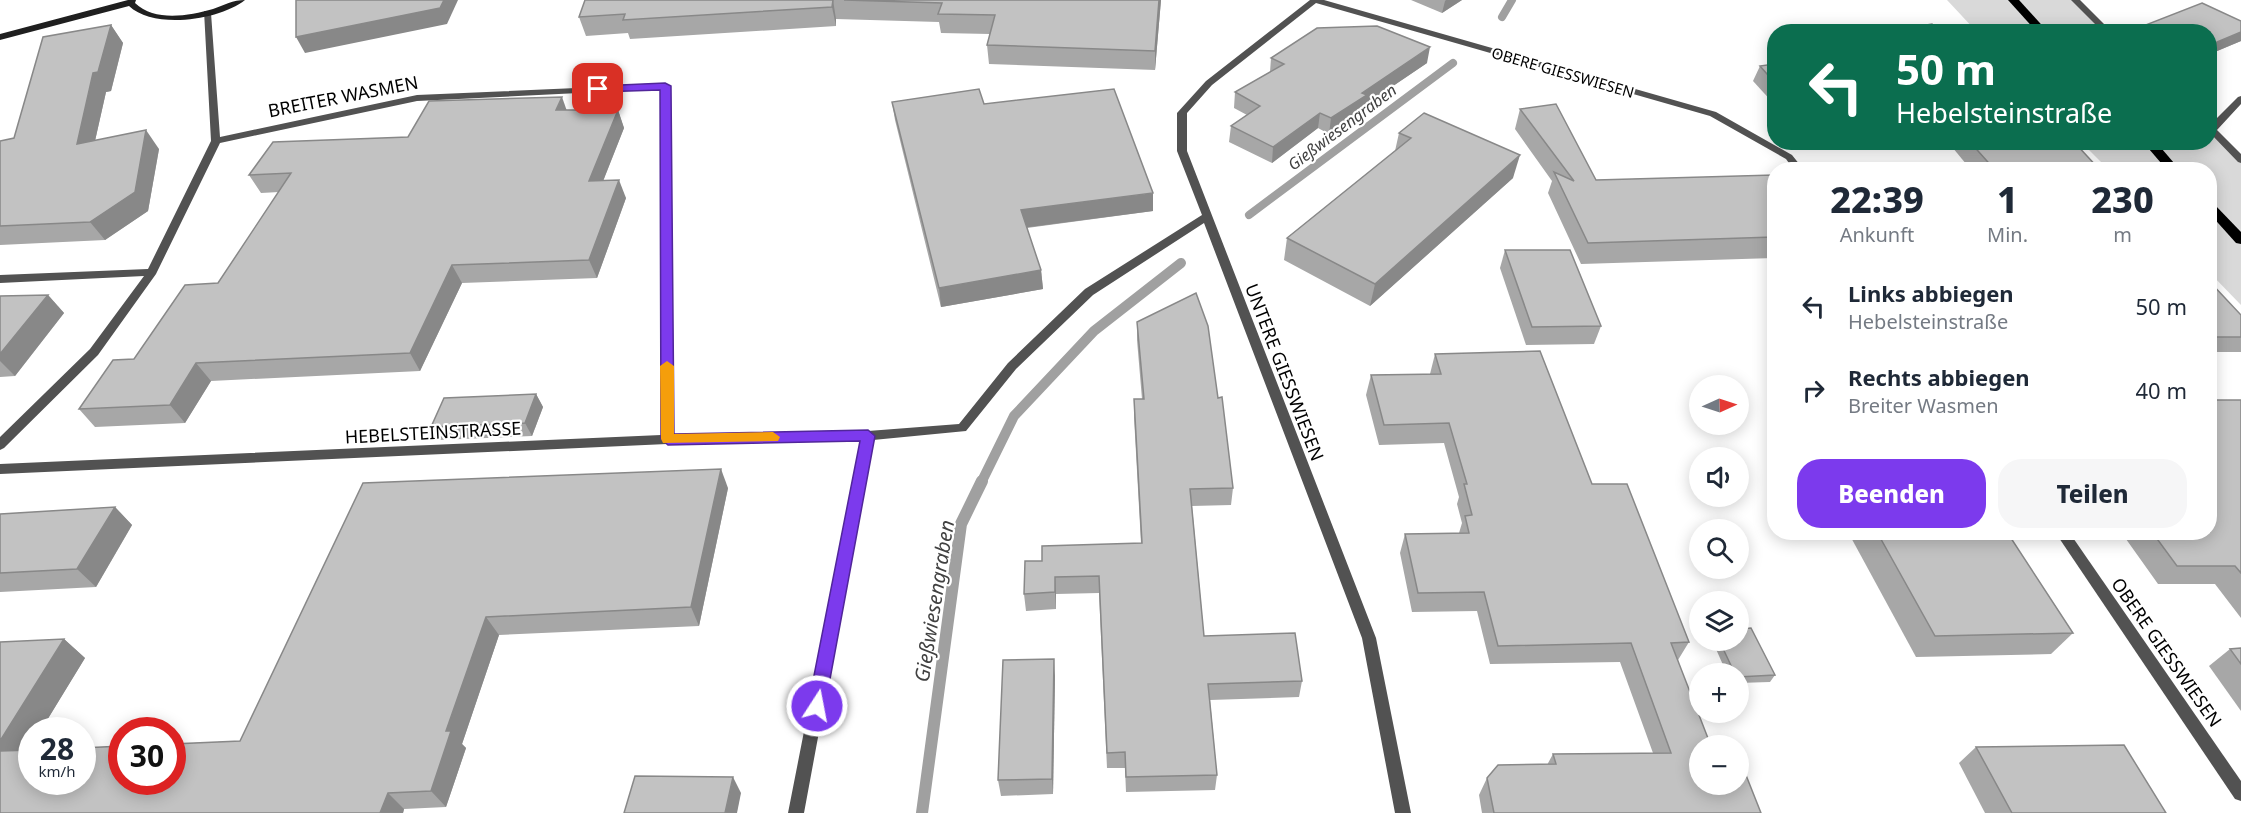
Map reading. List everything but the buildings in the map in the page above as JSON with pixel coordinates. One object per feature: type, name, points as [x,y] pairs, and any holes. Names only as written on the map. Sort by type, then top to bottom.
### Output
[{"type":"main road","points":[[0,37],[131,1],[136,11],[148,16],[168,18],[207,12],[241,0]]},
{"type":"main road","points":[[2013,0],[2036,24]]},
{"type":"main road","points":[[2156,150],[2167,162]]},
{"type":"main road","points":[[2217,214],[2241,240]]},
{"type":"street","name":"OBERE GIESSWIESEN","points":[[1315,0],[1713,114],[1767,145]]},
{"type":"street","name":"UNTERE GIESSWIESEN","points":[[1315,0],[1209,83],[1182,113],[1182,151],[1369,638],[1403,813]]},
{"type":"street","points":[[2075,0],[2100,24]]},
{"type":"street","points":[[0,445],[94,352],[152,272],[216,141],[207,12]]},
{"type":"street","name":"BREITER WASMEN","points":[[216,141],[417,98],[665,86],[668,439]]},
{"type":"street","points":[[2217,122],[2241,99]]},
{"type":"street","points":[[2217,136],[2241,160]]},
{"type":"street","name":"OBERE GIESSWIESEN","points":[[1777,150],[1793,162]]},
{"type":"street","name":"HEBELSTEINSTRASSE","points":[[0,469],[668,439],[868,436],[962,428],[1012,366],[1089,292],[1206,217]]},
{"type":"street","points":[[0,279],[152,272]]},
{"type":"street","points":[[796,813],[868,436]]},
{"type":"street","name":"OBERE GIESSWIESEN","points":[[2066,540],[2241,794]]},
{"type":"shaded area","points":[[1947,0],[2075,0],[2101,24],[1969,24]]},
{"type":"shaded area","points":[[2217,135],[2241,160],[2241,305],[2217,280],[2217,162],[2101,162],[2089,150],[2217,150]]},
{"type":"waterway","name":"Gießwiesengraben","points":[[1502,17],[1512,0]]},
{"type":"waterway","name":"Gießwiesengraben","points":[[1249,215],[1453,63]]},
{"type":"waterway","name":"Gießwiesengraben","points":[[981,483],[1014,416],[1094,331],[1181,263]]},
{"type":"waterway","name":"Gießwiesengraben","points":[[922,813],[961,524],[982,481]]},
{"type":"slow traffic","points":[[667,366],[668,439],[773,437]]},
{"type":"route","points":[[598,89],[665,86],[668,439],[868,436],[817,706]]}]
